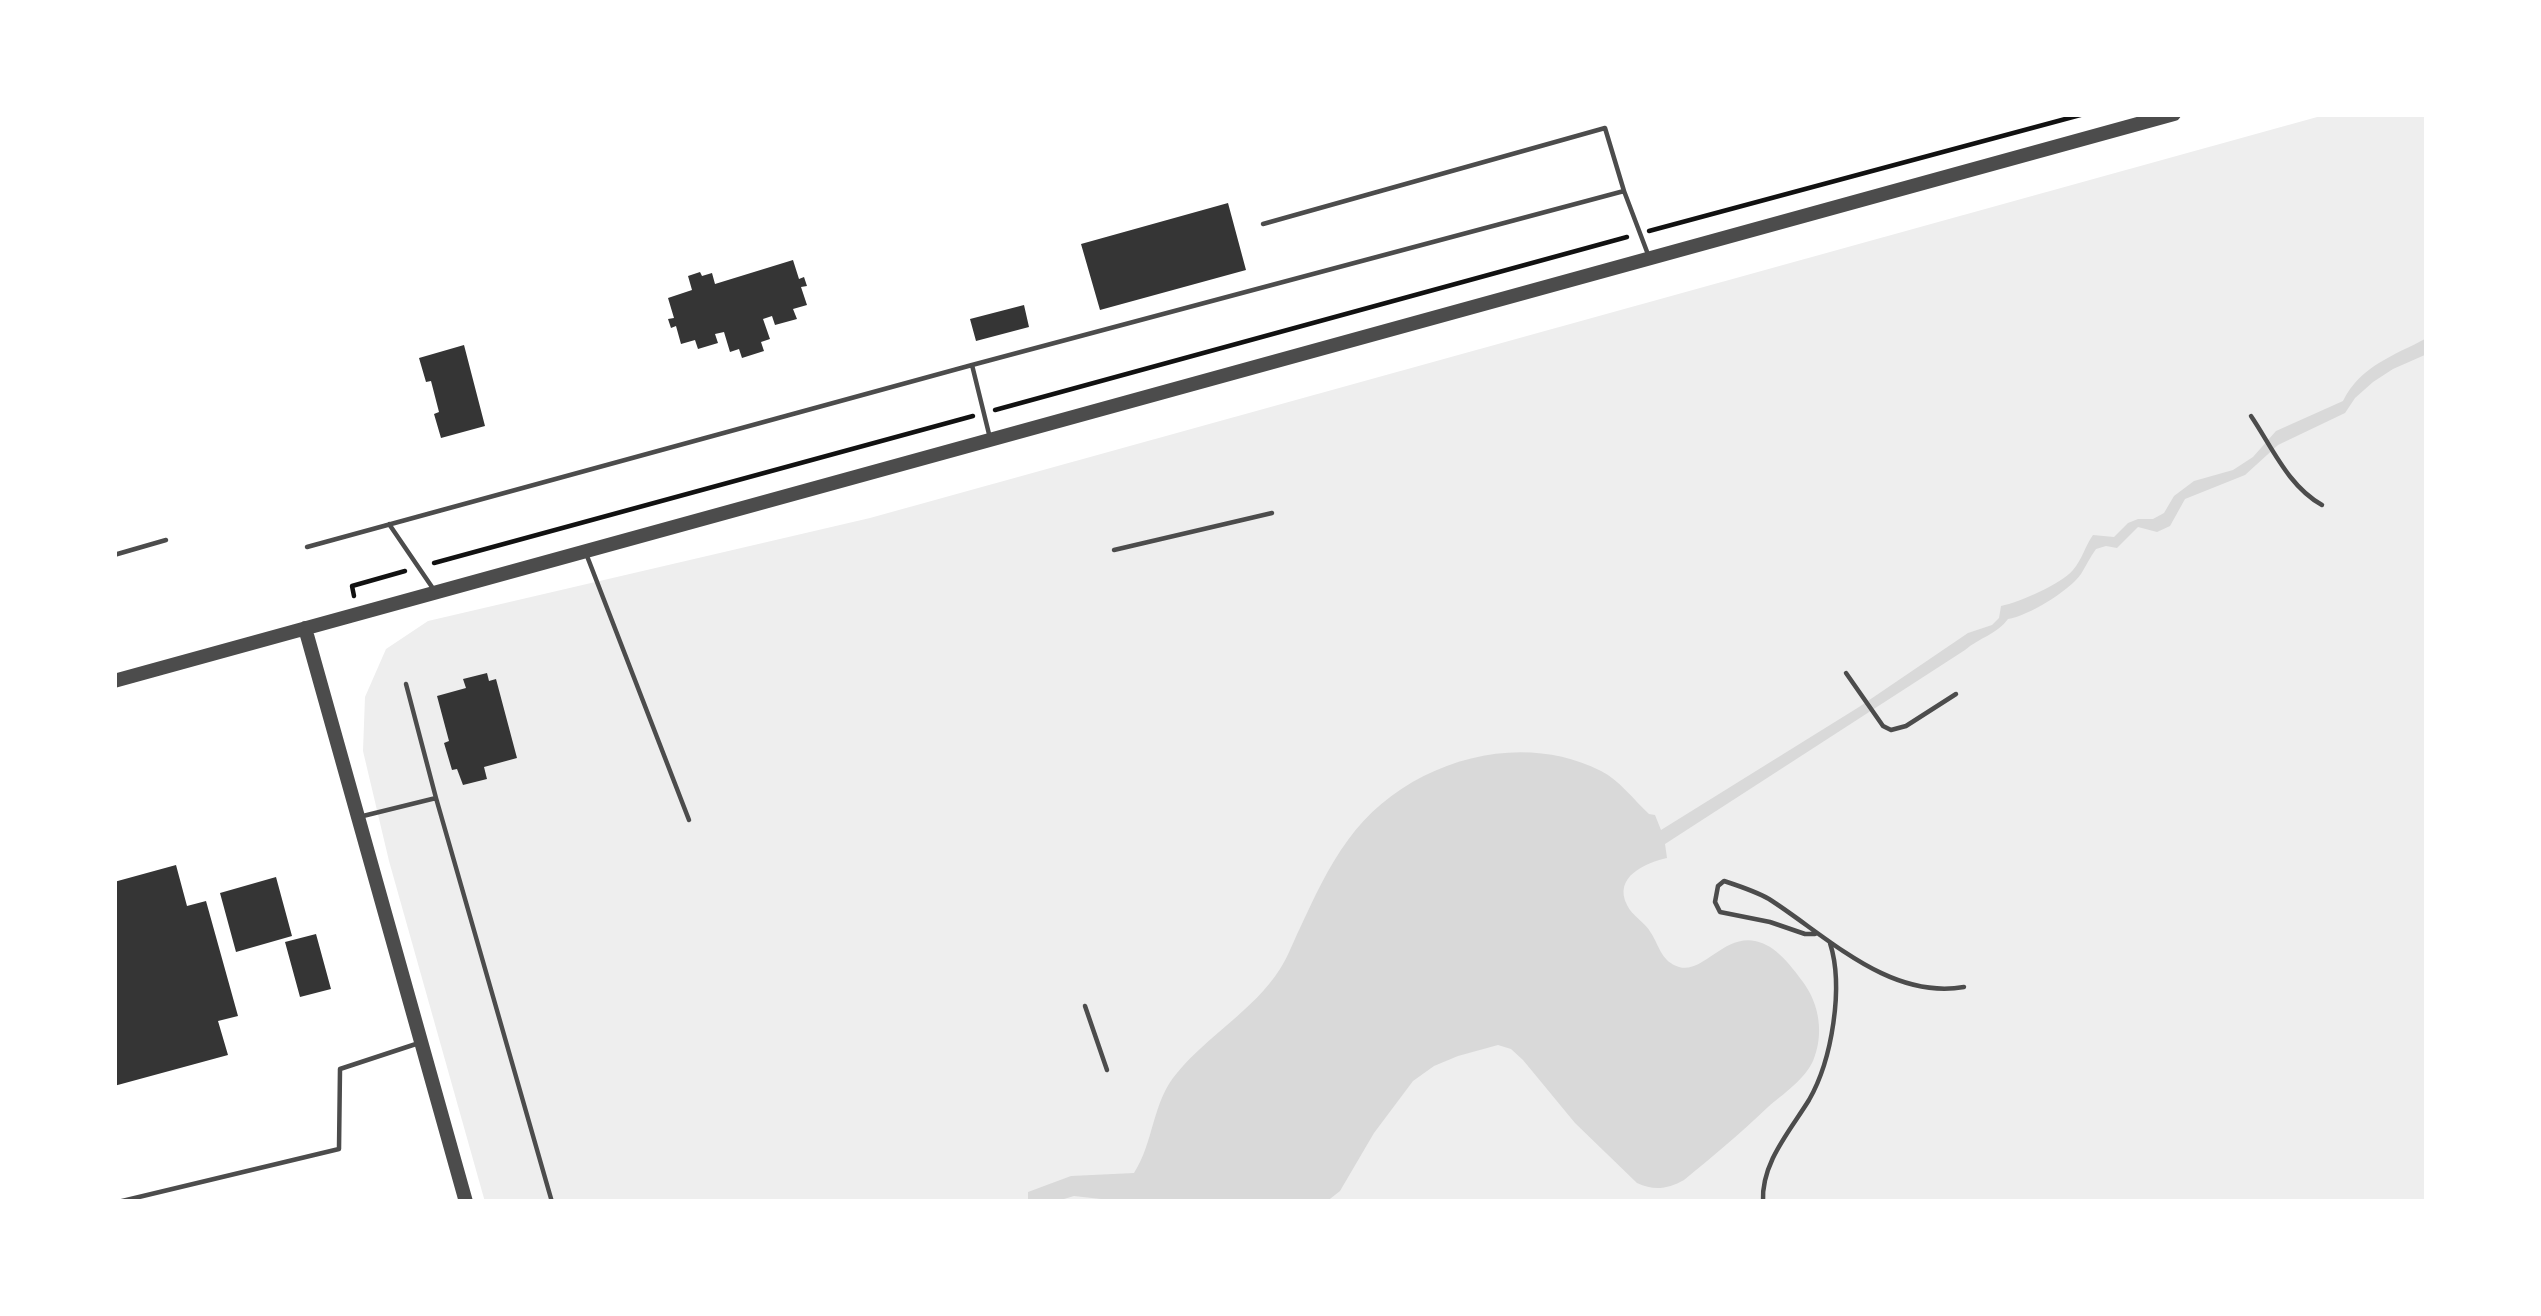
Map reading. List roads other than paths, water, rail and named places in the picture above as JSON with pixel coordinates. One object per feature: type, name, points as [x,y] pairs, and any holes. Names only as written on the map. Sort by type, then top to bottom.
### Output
[{"type":"street","points":[[114,681],[2174,114]]},
{"type":"street","points":[[304,628],[466,1202]]},
{"type":"lane","points":[[1262,224],[1605,128],[1649,258]]},
{"type":"lane","points":[[307,547],[1624,191]]},
{"type":"lane","points":[[972,365],[990,440]]},
{"type":"lane","points":[[2251,416],[2282,466],[2303,492],[2322,505]]},
{"type":"lane","points":[[1114,550],[1272,513]]},
{"type":"lane","points":[[389,524],[436,592]]},
{"type":"lane","points":[[114,555],[166,540]]},
{"type":"lane","points":[[585,551],[689,820]]},
{"type":"lane","points":[[1846,673],[1887,729],[1898,729],[1956,694]]},
{"type":"lane","points":[[406,684],[552,1202]]},
{"type":"lane","points":[[358,817],[436,798]]},
{"type":"lane","points":[[1815,934],[1720,912],[1714,902],[1718,886],[1724,881],[1754,892],[1830,944],[1905,982],[1964,987]]},
{"type":"lane","points":[[1763,1202],[1762,1191],[1778,1147],[1810,1099],[1832,1035],[1835,969],[1830,944]]},
{"type":"lane","points":[[1084,1006],[1107,1070]]},
{"type":"lane","points":[[118,1202],[339,1149],[340,1069],[421,1042]]}]
